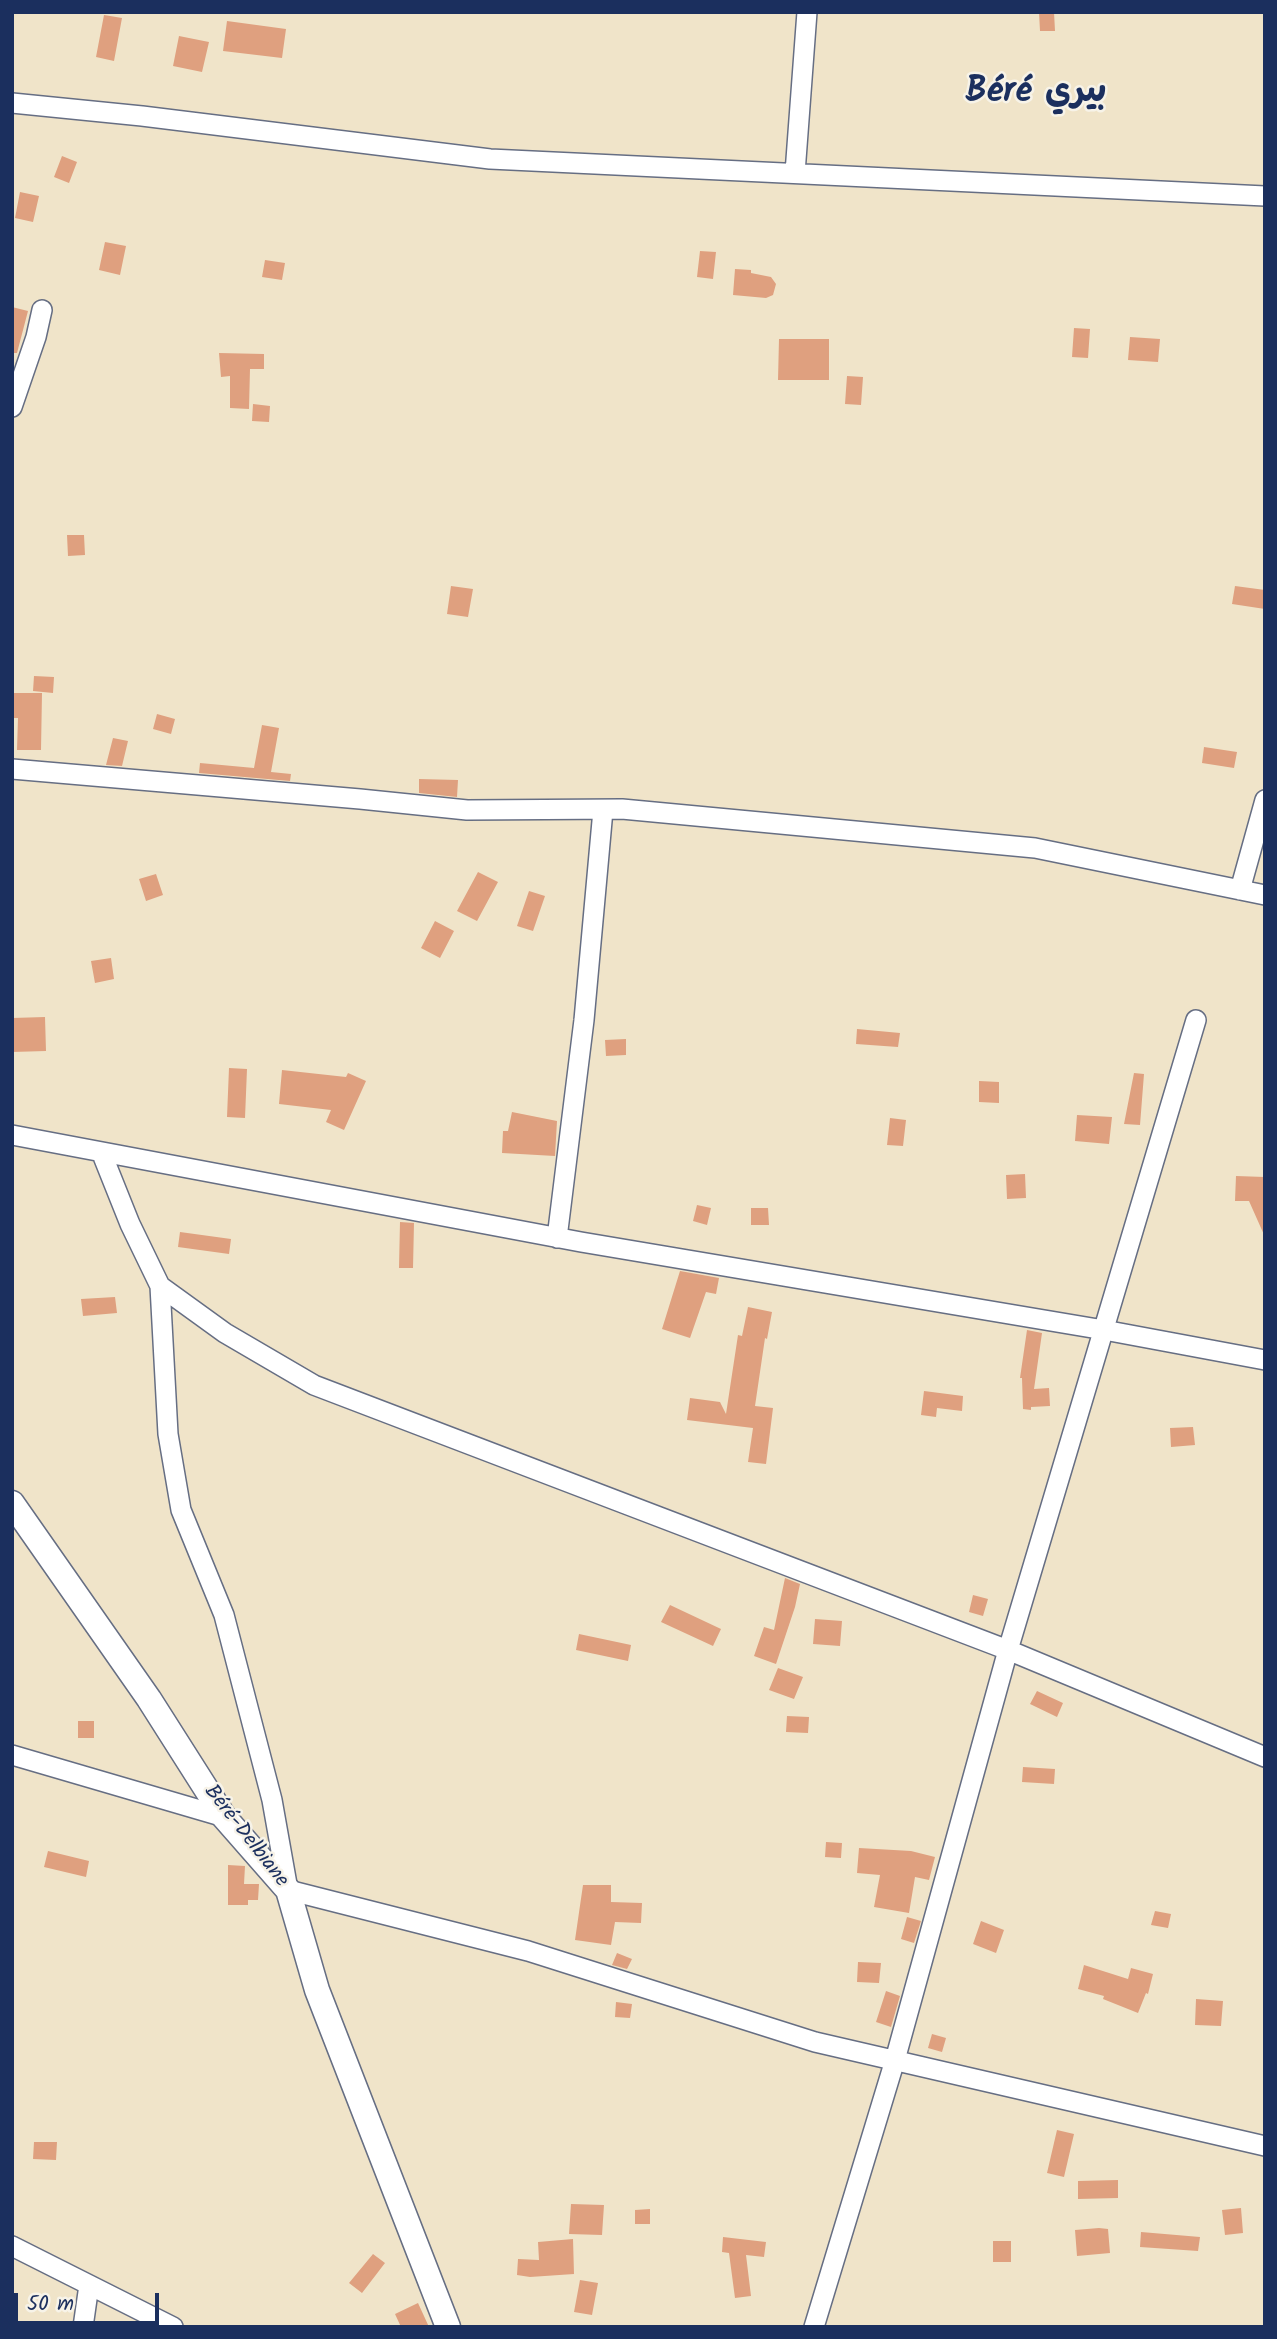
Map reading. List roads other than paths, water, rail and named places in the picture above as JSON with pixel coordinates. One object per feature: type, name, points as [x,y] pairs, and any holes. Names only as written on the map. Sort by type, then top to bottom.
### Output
[{"type":"street","points":[[795,173],[807,12]]},
{"type":"street","points":[[12,103],[142,116],[490,159],[1265,196]]},
{"type":"street","points":[[12,407],[36,337],[42,310]]},
{"type":"street","points":[[12,769],[467,810],[622,809],[1035,848],[1265,895]]},
{"type":"street","points":[[1240,890],[1265,800]]},
{"type":"street","points":[[557,1238],[584,1020],[603,810]]},
{"type":"street","points":[[814,2327],[895,2060],[1007,1650],[1196,1020]]},
{"type":"street","points":[[12,1135],[557,1238],[1104,1330],[1265,1360]]},
{"type":"street","points":[[102,1154],[159,1286],[168,1434],[181,1510],[224,1615],[272,1800],[288,1891],[528,1951],[815,2042],[1265,2146]]},
{"type":"street","points":[[159,1286],[225,1333],[314,1385],[1007,1650],[1265,1757]]},
{"type":"street","name":"Béré-Delbiane","points":[[12,1503],[149,1699],[224,1817],[288,1891],[317,1990],[448,2327]]},
{"type":"street","points":[[12,1755],[224,1817]]},
{"type":"street","points":[[12,2246],[173,2327]]},
{"type":"street","points":[[83,2327],[89,2285]]},
{"type":"district","name":"Béré بيري","points":[[1036,95]]}]
